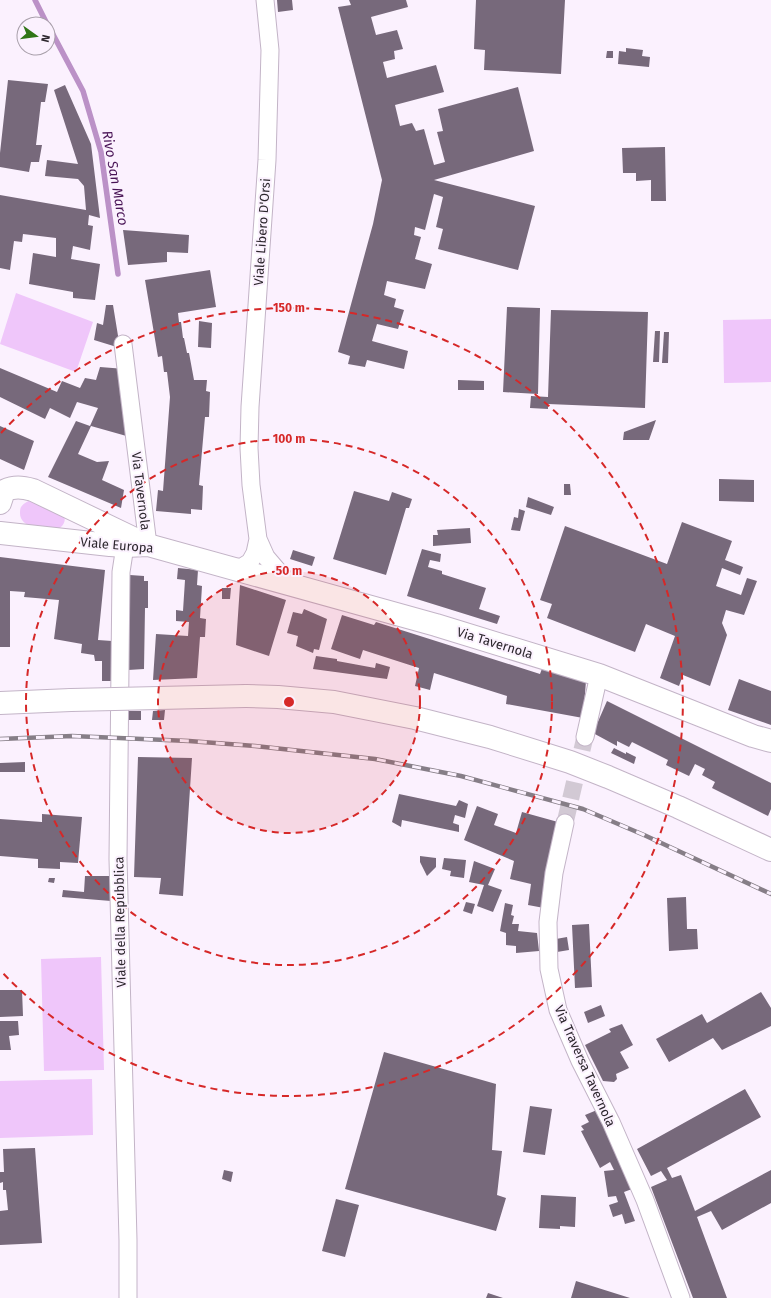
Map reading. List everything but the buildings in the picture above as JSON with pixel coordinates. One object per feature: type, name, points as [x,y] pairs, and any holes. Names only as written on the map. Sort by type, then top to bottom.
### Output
[{"type":"main road","name":"Via Tavernola","points":[[1,493],[13,487],[23,487],[33,490],[148,545]]},
{"type":"main road","points":[[54,540],[64,534],[69,527],[70,516],[66,505]]},
{"type":"main road","name":"Viale Europa","points":[[3,531],[54,540],[125,546],[148,545],[231,568]]},
{"type":"main road","name":"Via Tavernola","points":[[231,568],[436,625],[599,675],[762,739]]},
{"type":"main road","points":[[0,703],[246,696],[334,702],[415,718],[490,737],[570,762],[678,807],[771,850]]},
{"type":"street","name":"Viale Libero D'Orsi","points":[[231,568],[242,566],[250,562],[255,553],[258,539],[251,486],[249,448],[250,407],[267,160],[270,50],[265,0]]},
{"type":"street","name":"Via Tavernola","points":[[123,344],[148,545]]},
{"type":"street","points":[[258,539],[266,557],[288,584]]},
{"type":"street","name":"Viale della Repubblica","points":[[125,546],[121,572],[118,859],[128,1240],[128,1298]]},
{"type":"street","points":[[585,737],[599,675]]},
{"type":"street","points":[[762,739],[771,753]]},
{"type":"street","name":"Via Traversa Tavernola","points":[[565,823],[554,873],[548,922],[549,969],[558,1010],[580,1061],[610,1122],[645,1200],[681,1298]]},
{"type":"shaded area","points":[[16,293],[93,322],[76,372],[0,344]]},
{"type":"shaded area","points":[[771,319],[771,382],[724,383],[723,320]]},
{"type":"shaded area","points":[[30,500],[64,514],[65,519],[63,525],[56,530],[33,527],[24,522],[21,518],[20,510],[23,504]]},
{"type":"shaded area","points":[[101,957],[104,1070],[44,1071],[41,959]]},
{"type":"shaded area","points":[[92,1079],[93,1135],[0,1138],[0,1081]]},
{"type":"waterway","name":"Rivo San Marco","points":[[35,0],[43,16]]},
{"type":"waterway","name":"Rivo San Marco","points":[[56,40],[83,91],[101,152],[118,274]]},
{"type":"tunnel","points":[[565,823],[585,737]]},
{"type":"railway","points":[[0,739],[72,736],[189,741],[255,746],[375,759],[461,776],[583,809],[644,835],[771,894]]}]
